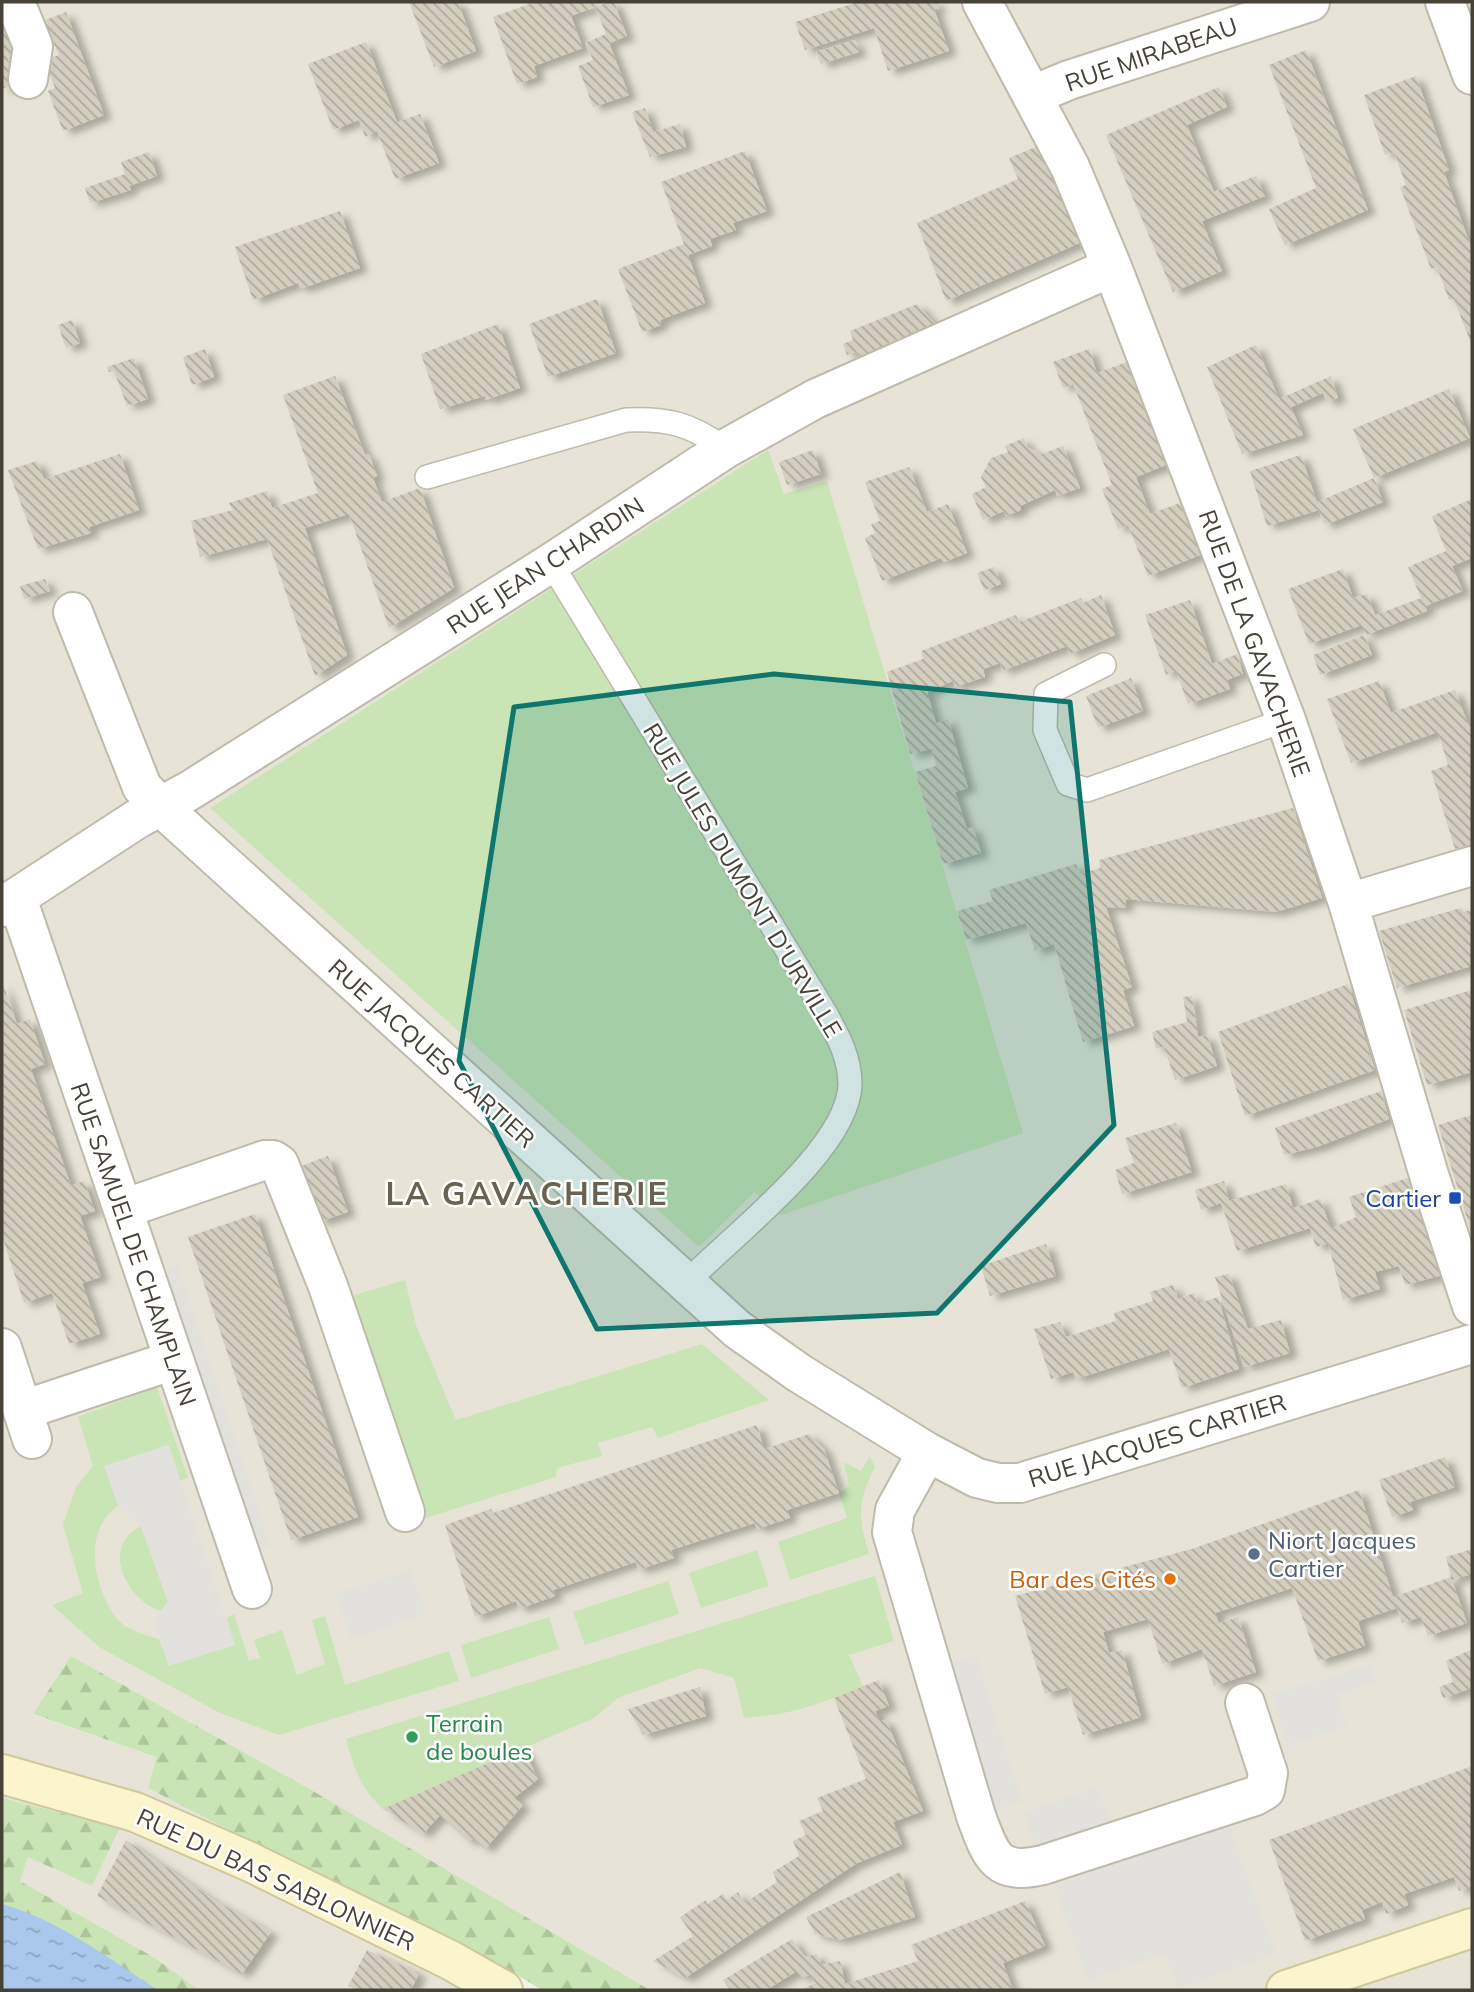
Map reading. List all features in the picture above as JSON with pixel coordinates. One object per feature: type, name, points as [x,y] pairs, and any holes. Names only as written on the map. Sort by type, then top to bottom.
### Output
[{"type":"street","points":[[15,2],[32,38],[28,79]]},
{"type":"street","name":"RUE DE LA GAVACHERIE","points":[[982,2],[1070,167],[1112,267],[1286,720],[1348,903],[1429,1175],[1472,1306]]},
{"type":"street","name":"RUE MIRABEAU","points":[[1033,95],[1310,2]]},
{"type":"street","points":[[1445,2],[1472,75]]},
{"type":"street","name":"RUE JEAN CHARDIN","points":[[9,903],[551,563],[725,449],[815,399],[1112,267]]},
{"type":"street","name":"RUE JACQUES CARTIER","points":[[73,612],[142,787],[160,806],[737,1329],[799,1373],[926,1452],[978,1478],[998,1483],[1020,1483],[1472,1344]]},
{"type":"street","points":[[1348,903],[1472,866]]},
{"type":"street","name":"RUE SAMUEL DE CHAMPLAIN","points":[[9,903],[123,1209],[252,1589]]},
{"type":"street","points":[[123,1209],[265,1160],[279,1164],[328,1286],[405,1511]]},
{"type":"street","points":[[2,1348],[27,1425],[174,1360]]},
{"type":"street","points":[[926,1452],[895,1510],[892,1532],[976,1816],[988,1848],[996,1859],[1008,1868],[1024,1869],[1043,1865],[1255,1796],[1265,1790],[1269,1773],[1245,1703]]},
{"type":"street","name":"RUE DU BAS SABLONNIER","points":[[2,1774],[135,1812],[248,1861],[450,1960],[503,1990]]},
{"type":"street","points":[[1286,1990],[1472,1928]]},
{"type":"lane","points":[[427,477],[626,420],[652,419],[683,424],[725,449]]},
{"type":"lane","name":"RUE JULES DUMONT D'URVILLE","points":[[551,563],[826,1013],[848,1063],[850,1086],[845,1112],[833,1134],[775,1199],[685,1284]]},
{"type":"lane","points":[[1104,665],[1046,694],[1045,730],[1068,784],[1087,790],[1286,720]]},
{"type":"highlighted area","points":[[774,674],[1070,702],[1114,1125],[937,1313],[597,1329],[459,1061],[514,707]]},
{"type":"shaded area","points":[[2,2],[1472,2],[1472,1990],[650,1990],[308,1788],[71,1656],[34,1715],[156,1757],[148,1787],[430,1934],[498,1963],[474,1990],[199,1990],[155,1958],[20,1881],[28,1857],[92,1886],[120,1829],[2,1798]]},
{"type":"shaded area","points":[[178,1265],[270,1546],[241,1557],[145,1274]]},
{"type":"shaded area","points":[[169,1445],[235,1645],[169,1666],[153,1621],[168,1602],[141,1526],[118,1506],[104,1466]]},
{"type":"shaded area","points":[[411,1570],[426,1614],[351,1640],[336,1594]]},
{"type":"shaded area","points":[[976,1655],[1022,1802],[976,1816],[931,1669]]},
{"type":"shaded area","points":[[1370,1665],[1376,1682],[1338,1695],[1347,1726],[1287,1746],[1272,1694]]},
{"type":"shaded area","points":[[1098,1787],[1118,1841],[1043,1865],[1023,1812]]},
{"type":"shaded area","points":[[1228,1823],[1276,1954],[1178,1989],[1165,1953],[1088,1981],[1054,1885]]},
{"type":"green space","points":[[768,450],[784,494],[827,481],[1023,1133],[781,1215],[754,1192],[699,1247],[210,808]]},
{"type":"green space","points":[[405,1280],[416,1325],[456,1420],[702,1344],[769,1400],[658,1438],[652,1427],[598,1443],[602,1456],[557,1468],[556,1477],[419,1520],[344,1298]]},
{"type":"green space","points":[[157,1387],[188,1478],[180,1480],[168,1445],[105,1466],[118,1506],[106,1517],[99,1530],[95,1545],[95,1562],[103,1594],[119,1621],[132,1630],[159,1639],[169,1665],[234,1645],[227,1618],[234,1614],[249,1661],[260,1658],[254,1640],[282,1630],[297,1675],[325,1664],[312,1620],[325,1616],[345,1685],[449,1651],[459,1681],[279,1735],[220,1713],[99,1647],[52,1605],[83,1593],[63,1525],[76,1487],[93,1466],[78,1417]]},
{"type":"green space","points":[[870,1456],[875,1467],[865,1490],[861,1510],[869,1554],[790,1580],[778,1542],[847,1518],[839,1493],[849,1486],[844,1462],[861,1471]]},
{"type":"green space","points":[[141,1526],[168,1602],[161,1611],[137,1596],[122,1572],[122,1547],[129,1535]]},
{"type":"green space","points":[[757,1550],[769,1586],[701,1608],[689,1573]]},
{"type":"green space","points":[[875,1576],[894,1641],[849,1655],[863,1686],[833,1698],[805,1708],[744,1718],[734,1678],[700,1668],[618,1698],[594,1718],[383,1809],[368,1793],[355,1769],[346,1739]]},
{"type":"green space","points":[[668,1581],[679,1614],[585,1645],[573,1612]]},
{"type":"green space","points":[[549,1617],[559,1649],[471,1678],[461,1645]]},
{"type":"green space","points":[[71,1656],[308,1788],[650,1990],[542,1990],[498,1963],[430,1934],[148,1788],[156,1757],[33,1714]]},
{"type":"green space","points":[[2,1798],[120,1828],[92,1886],[28,1857],[20,1881],[155,1958],[199,1990],[2,1990]]},
{"type":"water","points":[[2,1904],[63,1930],[158,1990],[2,1990]]},
{"type":"building","points":[[2,2],[26,51],[7,57],[18,84],[2,89]]},
{"type":"building","points":[[409,2],[458,2],[476,51],[434,67]]},
{"type":"building","points":[[535,2],[593,2],[595,7],[571,16],[583,48],[534,66],[537,77],[517,84],[493,17]]},
{"type":"building","points":[[614,2],[627,36],[609,43],[629,95],[593,107],[578,66],[593,60],[585,43],[606,34],[595,7]]},
{"type":"building","points":[[858,2],[937,2],[939,8],[934,9],[949,51],[888,71],[874,28],[805,50],[795,22]]},
{"type":"building","points":[[66,12],[104,115],[63,131],[48,91],[55,88],[44,60],[59,55],[43,21]]},
{"type":"building","points":[[855,40],[859,52],[821,64],[816,52]]},
{"type":"building","points":[[366,42],[397,122],[420,114],[439,163],[395,179],[377,131],[365,137],[359,120],[333,130],[308,64]]},
{"type":"building","points":[[1306,50],[1368,210],[1285,245],[1269,209],[1316,188],[1269,65]]},
{"type":"building","points":[[1416,76],[1449,170],[1444,172],[1472,250],[1472,346],[1454,299],[1449,300],[1437,267],[1431,269],[1400,187],[1406,185],[1394,152],[1385,155],[1364,95]]},
{"type":"building","points":[[1219,87],[1227,107],[1187,125],[1214,192],[1256,176],[1265,196],[1202,221],[1222,271],[1173,292],[1106,135]]},
{"type":"building","points":[[645,108],[653,132],[680,124],[686,147],[650,157],[632,112]]},
{"type":"building","points":[[1038,146],[1082,242],[946,301],[917,223],[1018,179],[1009,158]]},
{"type":"building","points":[[745,151],[767,211],[733,223],[736,230],[710,239],[712,246],[688,255],[705,303],[660,320],[661,325],[642,332],[618,269],[684,244],[661,182]]},
{"type":"building","points":[[149,152],[157,176],[129,186],[131,190],[90,203],[85,188],[125,174],[121,162]]},
{"type":"building","points":[[340,211],[360,268],[300,289],[298,283],[253,300],[235,247]]},
{"type":"building","points":[[597,299],[616,353],[548,377],[529,324]]},
{"type":"building","points":[[917,304],[937,326],[860,356],[857,351],[847,355],[843,344],[853,340],[850,331]]},
{"type":"building","points":[[72,320],[80,343],[66,348],[58,325]]},
{"type":"building","points":[[498,324],[520,388],[486,400],[485,396],[440,409],[421,354]]},
{"type":"building","points":[[1256,345],[1279,399],[1331,376],[1338,398],[1327,402],[1323,393],[1291,407],[1303,435],[1242,454],[1207,367]]},
{"type":"building","points":[[205,349],[214,377],[192,385],[183,357]]},
{"type":"building","points":[[1089,349],[1097,373],[1127,362],[1166,465],[1136,477],[1150,514],[1180,503],[1200,555],[1148,576],[1128,525],[1118,529],[1102,489],[1112,485],[1073,384],[1063,388],[1053,362]]},
{"type":"building","points":[[134,358],[148,399],[127,406],[114,371],[109,372],[107,367]]},
{"type":"building","points":[[335,376],[365,455],[369,454],[377,476],[373,478],[382,502],[420,488],[454,588],[389,628],[349,514],[305,528],[347,655],[315,676],[267,539],[200,557],[191,521],[233,510],[229,503],[267,491],[272,508],[318,493],[283,395]]},
{"type":"building","points":[[1449,389],[1470,438],[1374,478],[1353,429]]},
{"type":"building","points":[[1024,438],[1027,447],[1042,454],[1063,446],[1080,488],[1057,496],[1055,490],[1020,506],[1021,510],[1006,516],[1004,511],[983,520],[972,494],[986,487],[981,477],[991,458],[1008,452],[1005,446]]},
{"type":"building","points":[[813,450],[821,474],[787,485],[779,462]]},
{"type":"building","points":[[120,454],[139,510],[89,527],[91,533],[38,549],[8,470],[37,461],[44,479]]},
{"type":"building","points":[[1301,455],[1317,502],[1374,478],[1383,502],[1327,524],[1323,523],[1319,510],[1267,526],[1250,471]]},
{"type":"building","points":[[909,467],[927,512],[948,504],[967,553],[944,562],[941,558],[882,581],[865,538],[875,533],[871,524],[880,521],[865,482]]},
{"type":"building","points":[[1472,499],[1472,558],[1452,566],[1463,591],[1425,606],[1427,611],[1366,635],[1362,625],[1309,644],[1288,589],[1343,569],[1353,598],[1367,594],[1375,615],[1421,598],[1408,567],[1446,551],[1432,516]]},
{"type":"building","points":[[994,567],[1001,584],[984,590],[977,573]]},
{"type":"building","points":[[45,579],[50,591],[24,599],[20,586]]},
{"type":"building","points":[[1101,595],[1115,635],[1070,654],[1067,646],[1002,671],[1000,663],[983,669],[985,677],[955,687],[953,681],[927,692],[936,723],[948,719],[968,788],[955,792],[967,829],[973,827],[981,853],[943,864],[915,772],[936,766],[932,749],[910,754],[887,672],[923,659],[921,651],[1016,615],[1019,622],[1081,598],[1083,603]]},
{"type":"building","points":[[1190,600],[1212,664],[1237,654],[1243,674],[1227,680],[1230,689],[1188,704],[1176,671],[1166,675],[1145,615]]},
{"type":"building","points":[[1364,635],[1372,655],[1320,675],[1313,655]]},
{"type":"building","points":[[1131,678],[1143,711],[1098,728],[1086,696]]},
{"type":"building","points":[[1379,681],[1391,713],[1455,690],[1468,724],[1472,722],[1472,844],[1455,849],[1431,771],[1448,765],[1438,732],[1351,763],[1327,699]]},
{"type":"building","points":[[1293,808],[1322,898],[1276,912],[1125,899],[1126,908],[1106,907],[1132,987],[1123,990],[1134,1026],[1083,1042],[1054,944],[1035,951],[1026,923],[966,940],[957,911],[993,901],[989,890],[1076,864],[1080,874],[1100,868],[1099,860]]},
{"type":"building","points":[[1461,908],[1464,912],[1472,910],[1472,966],[1397,988],[1379,931]]},
{"type":"building","points":[[2,981],[17,1024],[30,1019],[45,1064],[31,1069],[71,1186],[84,1181],[95,1211],[80,1216],[101,1277],[82,1283],[100,1334],[69,1344],[52,1293],[24,1303],[2,1236]]},
{"type":"building","points":[[1348,984],[1375,1070],[1245,1116],[1218,1032]]},
{"type":"building","points":[[1472,990],[1472,1072],[1427,1085],[1404,1010]]},
{"type":"building","points":[[1192,996],[1198,1037],[1207,1035],[1217,1066],[1175,1080],[1164,1047],[1156,1049],[1152,1032],[1187,1022],[1183,997]]},
{"type":"building","points":[[1381,1091],[1389,1119],[1317,1147],[1284,1155],[1275,1128]]},
{"type":"building","points":[[1472,1115],[1472,1235],[1438,1125]]},
{"type":"building","points":[[1176,1123],[1192,1172],[1122,1194],[1115,1170],[1134,1163],[1125,1138]]},
{"type":"building","points":[[328,1156],[348,1212],[319,1222],[301,1166]]},
{"type":"building","points":[[1414,1176],[1443,1275],[1405,1285],[1399,1266],[1375,1272],[1380,1289],[1343,1300],[1328,1243],[1316,1247],[1310,1228],[1237,1251],[1221,1203],[1201,1210],[1195,1190],[1224,1181],[1229,1201],[1286,1184],[1293,1208],[1320,1199],[1331,1229],[1356,1217],[1349,1197]]},
{"type":"building","points":[[255,1214],[358,1517],[291,1540],[188,1237]]},
{"type":"building","points":[[1046,1244],[1056,1276],[990,1296],[981,1266]]},
{"type":"building","points":[[1229,1274],[1248,1329],[1281,1320],[1290,1353],[1244,1367],[1215,1277]]},
{"type":"building","points":[[1173,1285],[1178,1299],[1194,1293],[1197,1304],[1218,1297],[1239,1369],[1182,1388],[1169,1349],[1076,1379],[1073,1372],[1051,1379],[1034,1329],[1060,1322],[1066,1337],[1116,1321],[1114,1313],[1153,1301],[1150,1292]]},
{"type":"building","points":[[757,1425],[764,1449],[809,1434],[824,1449],[839,1493],[787,1510],[790,1518],[757,1529],[755,1523],[671,1550],[674,1558],[638,1570],[636,1562],[553,1590],[555,1596],[519,1609],[516,1601],[475,1617],[445,1525],[491,1509],[493,1513]]},
{"type":"building","points":[[1445,1457],[1455,1487],[1410,1502],[1413,1510],[1392,1517],[1379,1480]]},
{"type":"building","points":[[1359,1490],[1393,1597],[1451,1577],[1446,1557],[1472,1549],[1472,1574],[1452,1580],[1467,1623],[1428,1636],[1421,1617],[1402,1623],[1397,1608],[1358,1621],[1365,1646],[1318,1661],[1292,1588],[1215,1613],[1219,1623],[1238,1617],[1256,1672],[1214,1686],[1202,1649],[1162,1664],[1148,1619],[1103,1632],[1109,1653],[1122,1650],[1141,1717],[1083,1735],[1068,1687],[1045,1694],[1015,1596],[1192,1549]]},
{"type":"building","points":[[1472,1649],[1472,1688],[1443,1698],[1439,1687],[1453,1682],[1446,1661]]},
{"type":"building","points":[[879,1680],[889,1706],[875,1711],[880,1722],[886,1719],[923,1811],[893,1822],[902,1845],[857,1863],[685,1978],[653,1961],[693,1936],[680,1917],[706,1900],[707,1904],[723,1894],[727,1900],[738,1892],[744,1903],[777,1882],[773,1872],[799,1856],[793,1841],[806,1835],[799,1821],[823,1811],[817,1798],[866,1779],[834,1698]]},
{"type":"building","points":[[700,1687],[706,1716],[643,1735],[628,1709]]},
{"type":"building","points":[[523,1748],[538,1779],[514,1798],[523,1805],[485,1849],[473,1838],[469,1842],[440,1815],[423,1834],[383,1809]]},
{"type":"building","points":[[1472,1766],[1472,1886],[1459,1891],[1454,1877],[1404,1894],[1408,1905],[1386,1914],[1382,1902],[1362,1910],[1365,1919],[1305,1941],[1269,1840]]},
{"type":"building","points":[[126,1840],[214,1900],[271,1932],[242,1974],[97,1896]]},
{"type":"building","points":[[900,1872],[915,1917],[840,1940],[815,1934],[806,1917]]},
{"type":"building","points":[[1025,1901],[1045,1946],[1003,1963],[1013,1990],[801,1990],[815,1983],[811,1974],[802,1978],[797,1971],[766,1990],[730,1990],[723,1980],[792,1939],[805,1957],[817,1954],[821,1965],[840,1961],[845,1984],[918,1961],[911,1945]]},
{"type":"building","points":[[367,1950],[419,1973],[411,1990],[358,1990],[348,1986]]},
{"type":"place","name":"Cartier","points":[[1455,1198]]},
{"type":"place","name":"Niort Jacques Cartier","points":[[1254,1554]]},
{"type":"place","name":"Bar des Cités","points":[[1170,1579]]},
{"type":"place","name":"Terrain de boules","points":[[412,1737]]},
{"type":"district","name":"LA GAVACHERIE","points":[[527,1193]]}]
